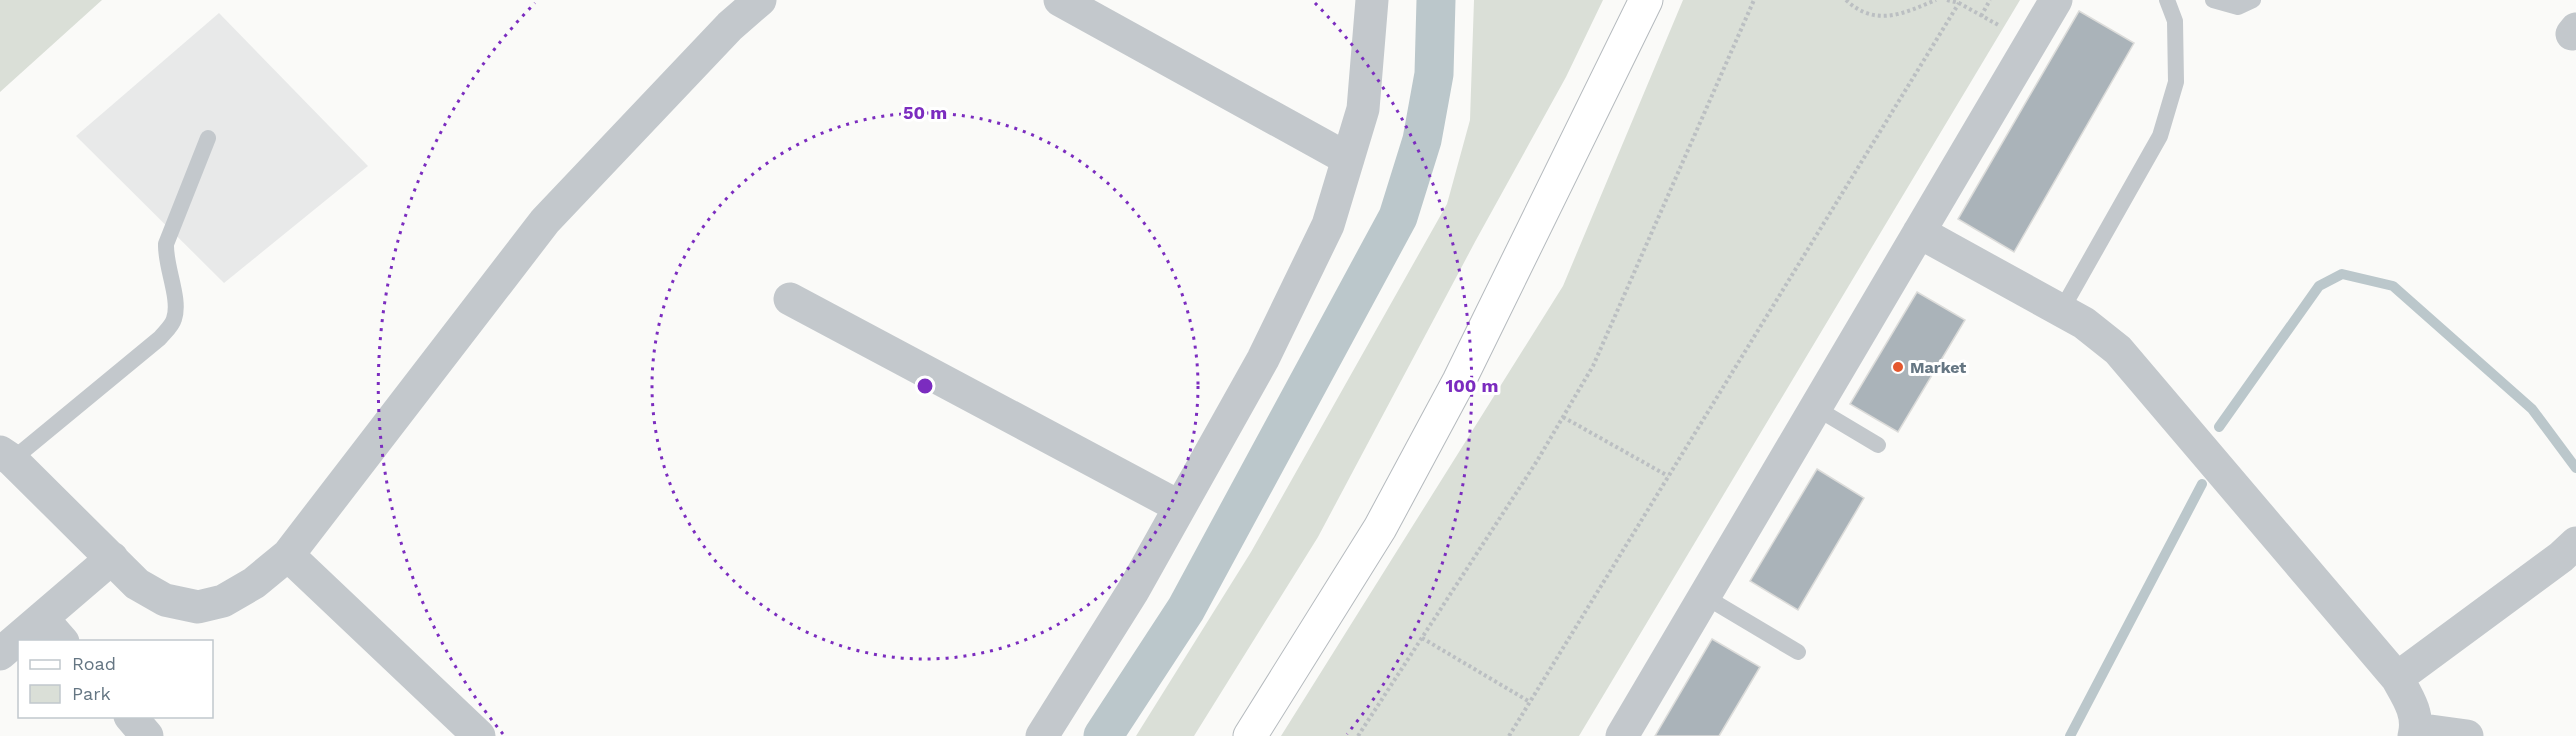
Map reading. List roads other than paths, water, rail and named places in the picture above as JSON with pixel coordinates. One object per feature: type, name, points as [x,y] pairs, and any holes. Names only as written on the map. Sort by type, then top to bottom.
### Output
[{"type":"main road","points":[[1250,736],[1380,528],[1448,402],[1646,0]]},
{"type":"street","points":[[6,456],[137,584],[165,600],[198,607],[223,602],[233,596],[254,583],[288,555],[545,221],[730,27],[760,0]]},
{"type":"street","points":[[1060,0],[1348,159]]},
{"type":"street","points":[[1042,736],[1133,591],[1263,359],[1323,236],[1363,110],[1372,0]]},
{"type":"street","points":[[1622,736],[2056,0]]},
{"type":"street","points":[[1919,232],[2084,323],[2118,350],[2397,678],[2412,705],[2415,732],[2468,736]]},
{"type":"street","points":[[790,298],[1180,507]]},
{"type":"street","points":[[2397,678],[2561,557],[2576,543]]},
{"type":"street","points":[[288,555],[479,736]]},
{"type":"street","points":[[31,640],[53,630],[112,558]]},
{"type":"street","points":[[0,654],[18,646]]},
{"type":"street","points":[[131,718],[147,736]]},
{"type":"lane","points":[[2061,311],[2160,136],[2176,82],[2175,21],[2167,0]]},
{"type":"lane","points":[[2213,0],[2238,7],[2253,0]]},
{"type":"lane","points":[[6,456],[160,338],[174,320],[176,306],[165,260],[166,244],[208,138]]},
{"type":"lane","points":[[1816,408],[1878,445]]},
{"type":"lane","points":[[1704,596],[1798,652]]},
{"type":"waterway","points":[[1103,736],[1186,609],[1398,217],[1422,140],[1434,74],[1436,0]]},
{"type":"waterway","points":[[2219,427],[2319,286],[2342,274],[2393,286],[2532,409],[2576,468]]},
{"type":"waterway","points":[[2070,736],[2202,484]]},
{"type":"place","name":"Market","points":[[1898,367]]}]
